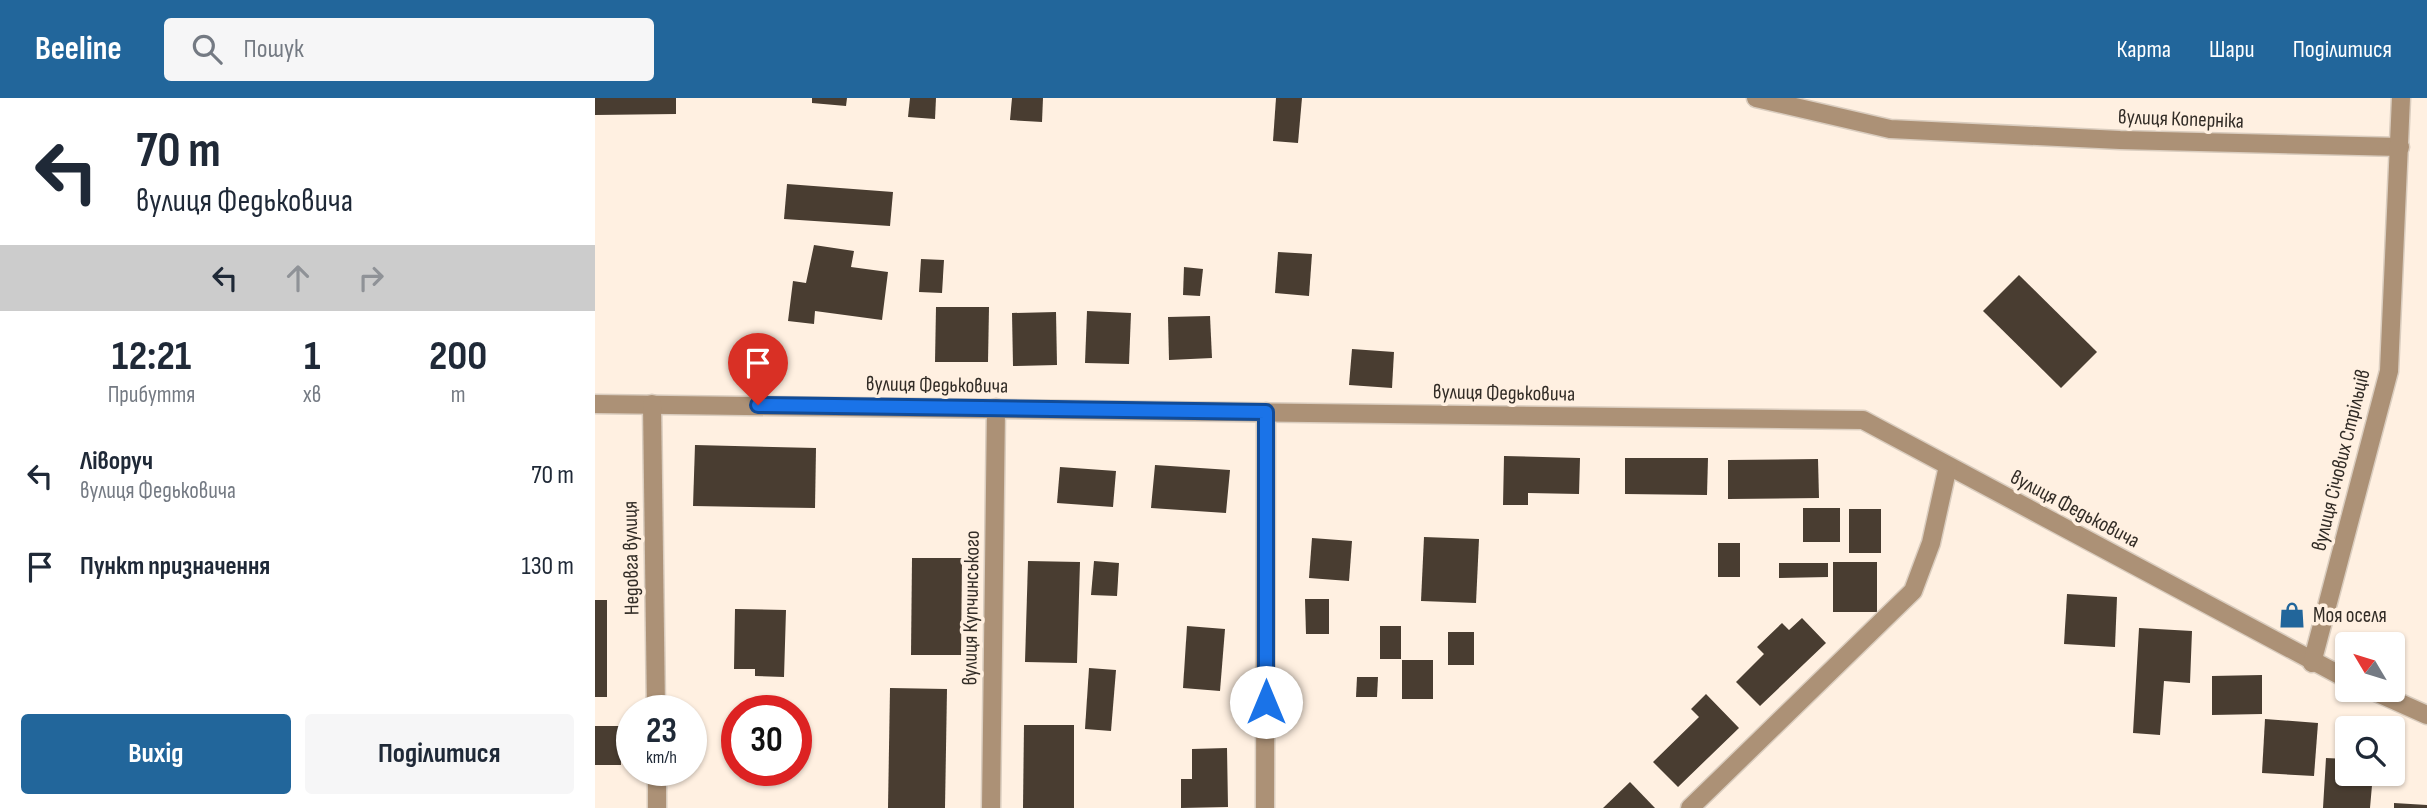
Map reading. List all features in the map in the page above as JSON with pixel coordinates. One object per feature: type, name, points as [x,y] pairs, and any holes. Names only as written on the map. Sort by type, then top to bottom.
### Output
[{"type":"street","name":"вулиця Коперніка","points":[[1756,98],[1890,129],[2120,140],[2400,147]]},
{"type":"street","name":"вулиця Січових Стрільців","points":[[2312,663],[2389,370],[2401,98]]},
{"type":"street","name":"вулиця Федьковича","points":[[595,404],[1863,420],[2312,663],[2335,673]]},
{"type":"street","name":"Недовга вулиця","points":[[652,404],[656,695]]},
{"type":"street","name":"вулиця Купчинського","points":[[991,808],[996,408]]},
{"type":"street","points":[[1265,808],[1266,412]]},
{"type":"street","points":[[1690,808],[1913,591],[1931,543],[1948,466]]},
{"type":"street","points":[[2398,702],[2427,715]]},
{"type":"street","points":[[657,786],[657,808]]},
{"type":"building","points":[[595,98],[676,98],[676,114],[595,115]]},
{"type":"building","points":[[812,98],[847,98],[846,106],[812,103]]},
{"type":"building","points":[[910,98],[936,98],[935,119],[908,117]]},
{"type":"building","points":[[1012,98],[1043,98],[1042,122],[1010,120]]},
{"type":"building","points":[[1276,98],[1302,98],[1298,143],[1273,141]]},
{"type":"building","points":[[787,184],[893,192],[890,226],[784,219]]},
{"type":"building","points":[[814,245],[854,251],[851,267],[888,272],[882,320],[815,311],[814,324],[788,321],[793,281],[806,283]]},
{"type":"building","points":[[1278,252],[1312,254],[1309,296],[1275,293]]},
{"type":"building","points":[[921,259],[944,260],[942,293],[919,292]]},
{"type":"building","points":[[1184,267],[1203,269],[1200,296],[1183,295]]},
{"type":"building","points":[[2019,275],[2097,352],[2061,388],[1983,311]]},
{"type":"building","points":[[936,307],[989,307],[988,362],[935,362]]},
{"type":"building","points":[[1087,311],[1131,313],[1129,364],[1085,363]]},
{"type":"building","points":[[1056,312],[1057,365],[1013,366],[1012,313]]},
{"type":"building","points":[[1210,316],[1212,358],[1169,360],[1168,317]]},
{"type":"building","points":[[1352,349],[1394,352],[1392,388],[1349,385]]},
{"type":"building","points":[[695,445],[816,448],[815,508],[693,506]]},
{"type":"building","points":[[1504,456],[1580,458],[1579,494],[1528,493],[1528,505],[1503,505]]},
{"type":"building","points":[[1625,458],[1708,458],[1707,495],[1625,494]]},
{"type":"building","points":[[1818,459],[1819,498],[1728,499],[1728,460]]},
{"type":"building","points":[[1155,465],[1230,470],[1226,513],[1151,508]]},
{"type":"building","points":[[1060,467],[1116,471],[1113,507],[1057,503]]},
{"type":"building","points":[[1803,508],[1840,508],[1840,542],[1803,542]]},
{"type":"building","points":[[1849,509],[1881,509],[1881,553],[1849,553]]},
{"type":"building","points":[[1424,537],[1479,539],[1476,603],[1421,601]]},
{"type":"building","points":[[1312,538],[1352,541],[1349,581],[1309,578]]},
{"type":"building","points":[[1718,543],[1740,543],[1740,577],[1718,577]]},
{"type":"building","points":[[912,558],[962,558],[961,655],[911,655]]},
{"type":"building","points":[[1028,561],[1080,562],[1077,663],[1025,662]]},
{"type":"building","points":[[1094,561],[1119,563],[1117,596],[1091,595]]},
{"type":"building","points":[[1833,562],[1877,562],[1877,612],[1833,612]]},
{"type":"building","points":[[1779,563],[1828,563],[1828,577],[1779,578]]},
{"type":"building","points":[[2067,594],[2117,597],[2115,647],[2064,644]]},
{"type":"building","points":[[1305,599],[1329,599],[1329,634],[1306,634]]},
{"type":"building","points":[[595,600],[607,600],[607,697],[595,697]]},
{"type":"building","points":[[735,609],[786,610],[784,677],[755,676],[755,669],[734,669]]},
{"type":"building","points":[[1802,618],[1826,643],[1760,706],[1736,682],[1764,654],[1757,647],[1782,623],[1789,630]]},
{"type":"building","points":[[1187,626],[1225,629],[1220,691],[1183,688]]},
{"type":"building","points":[[1380,626],[1401,626],[1401,659],[1380,659]]},
{"type":"building","points":[[2139,628],[2192,631],[2190,683],[2164,681],[2160,735],[2133,733]]},
{"type":"building","points":[[1448,632],[1474,632],[1474,665],[1448,665]]},
{"type":"building","points":[[1402,660],[1433,660],[1433,699],[1402,699]]},
{"type":"building","points":[[1089,668],[1116,670],[1111,731],[1085,729]]},
{"type":"building","points":[[2262,675],[2262,714],[2212,715],[2212,676]]},
{"type":"building","points":[[1357,677],[1378,677],[1377,697],[1356,697]]},
{"type":"building","points":[[890,688],[947,689],[945,808],[888,808]]},
{"type":"building","points":[[1706,694],[1739,728],[1678,787],[1653,762],[1699,717],[1691,709]]},
{"type":"building","points":[[2265,719],[2318,723],[2314,776],[2262,773]]},
{"type":"building","points":[[1024,725],[1074,725],[1074,808],[1023,808]]},
{"type":"building","points":[[595,726],[616,726],[616,765],[595,765]]},
{"type":"building","points":[[1227,748],[1228,807],[1181,808],[1181,779],[1192,779],[1192,749]]},
{"type":"building","points":[[2326,758],[2335,758],[2335,786],[2372,786],[2370,808],[2323,808]]},
{"type":"building","points":[[1630,782],[1655,808],[1603,808]]},
{"type":"building","points":[[2394,803],[2427,805],[2427,808],[2394,808]]},
{"type":"place","name":"Моя оселя","points":[[2292,615]]},
{"type":"route","points":[[758,405],[1266,412],[1266,702]]}]
